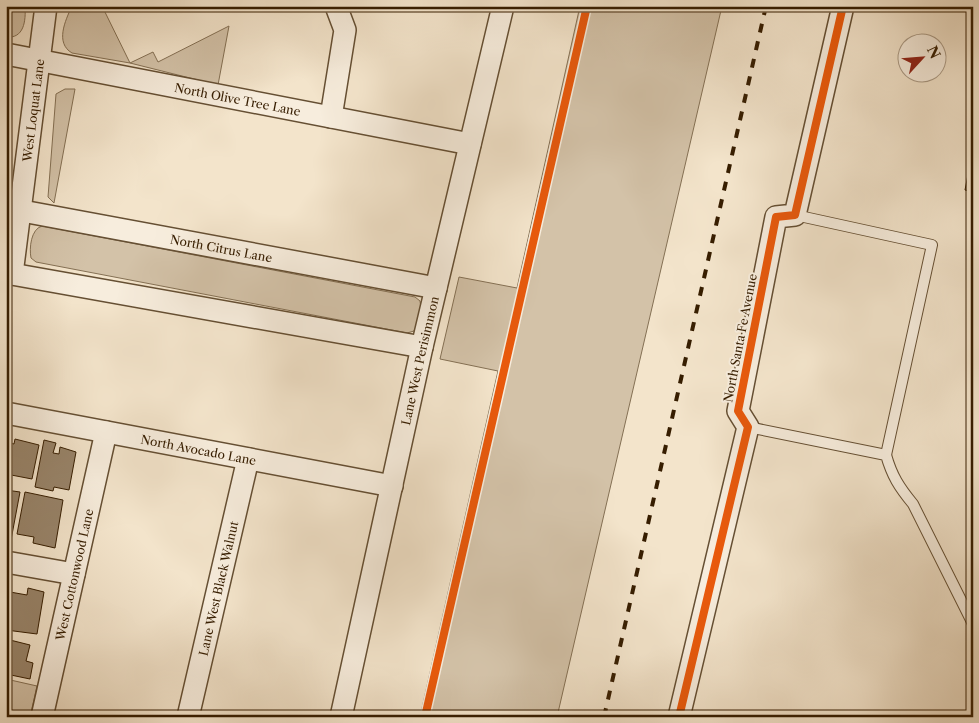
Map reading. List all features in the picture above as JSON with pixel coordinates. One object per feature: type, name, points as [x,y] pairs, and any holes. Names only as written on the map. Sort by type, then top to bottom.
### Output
[{"type":"street","name":"West Loquat Lane","points":[[9,274],[13,210],[39,60],[46,6]]},
{"type":"street","points":[[331,117],[345,30],[336,6]]},
{"type":"street","name":"Lane West Perisimmon","points":[[341,717],[422,347],[503,6]]},
{"type":"street","points":[[795,215],[843,6]]},
{"type":"street","name":"North Olive Tree Lane","points":[[6,54],[470,144]]},
{"type":"street","name":"North Citrus Lane","points":[[13,210],[436,288]]},
{"type":"street","name":"North Santa Fe Avenue","points":[[748,427],[738,411],[776,218],[795,215]]},
{"type":"street","points":[[9,274],[422,347]]},
{"type":"street","name":"North Avocado Lane","points":[[6,413],[392,486]]},
{"type":"street","points":[[679,717],[748,427]]},
{"type":"street","name":"West Cottonwood Lane","points":[[42,717],[106,432]]},
{"type":"street","name":"Lane West Black Walnut","points":[[188,717],[248,459]]},
{"type":"street","points":[[6,562],[74,574]]},
{"type":"lane","points":[[795,215],[932,245],[886,454],[899,488],[914,504],[973,624]]},
{"type":"lane","points":[[748,427],[886,454]]},
{"type":"shaded area","points":[[6,6],[25,6],[23,28],[17,35],[12,37],[6,37]]},
{"type":"shaded area","points":[[72,6],[102,6],[130,63],[72,53],[67,49],[64,44],[63,31]]},
{"type":"shaded area","points":[[580,6],[722,6],[557,717],[420,717],[498,371],[440,359],[459,277],[517,288]]},
{"type":"shaded area","points":[[229,26],[218,85],[130,63],[153,52],[158,62]]},
{"type":"shaded area","points":[[65,89],[75,89],[54,203],[48,197],[56,94]]},
{"type":"shaded area","points":[[42,226],[415,297],[420,301],[420,317],[414,331],[407,333],[36,262],[31,258],[30,249],[35,231]]},
{"type":"shaded area","points":[[6,679],[37,686],[30,717],[6,717]]},
{"type":"building","points":[[969,169],[973,169],[973,192],[965,190]]},
{"type":"building","points":[[15,439],[39,445],[32,479],[6,474],[6,450],[8,451],[10,443],[14,444]]},
{"type":"building","points":[[44,440],[56,443],[53,453],[59,454],[60,447],[76,452],[69,490],[54,487],[53,491],[35,487]]},
{"type":"building","points":[[6,490],[20,492],[11,540],[6,539]]},
{"type":"building","points":[[25,492],[63,500],[55,548],[33,543],[34,537],[17,534]]},
{"type":"building","points":[[28,588],[44,592],[37,634],[6,630],[6,613],[10,592],[27,595]]},
{"type":"building","points":[[6,639],[30,645],[26,661],[33,663],[30,679],[6,674]]},
{"type":"railway","points":[[604,717],[766,6]]},
{"type":"cycle path","points":[[425,717],[587,6]]},
{"type":"cycle path","points":[[679,717],[748,427],[738,411],[776,217],[795,215],[843,6]]}]
